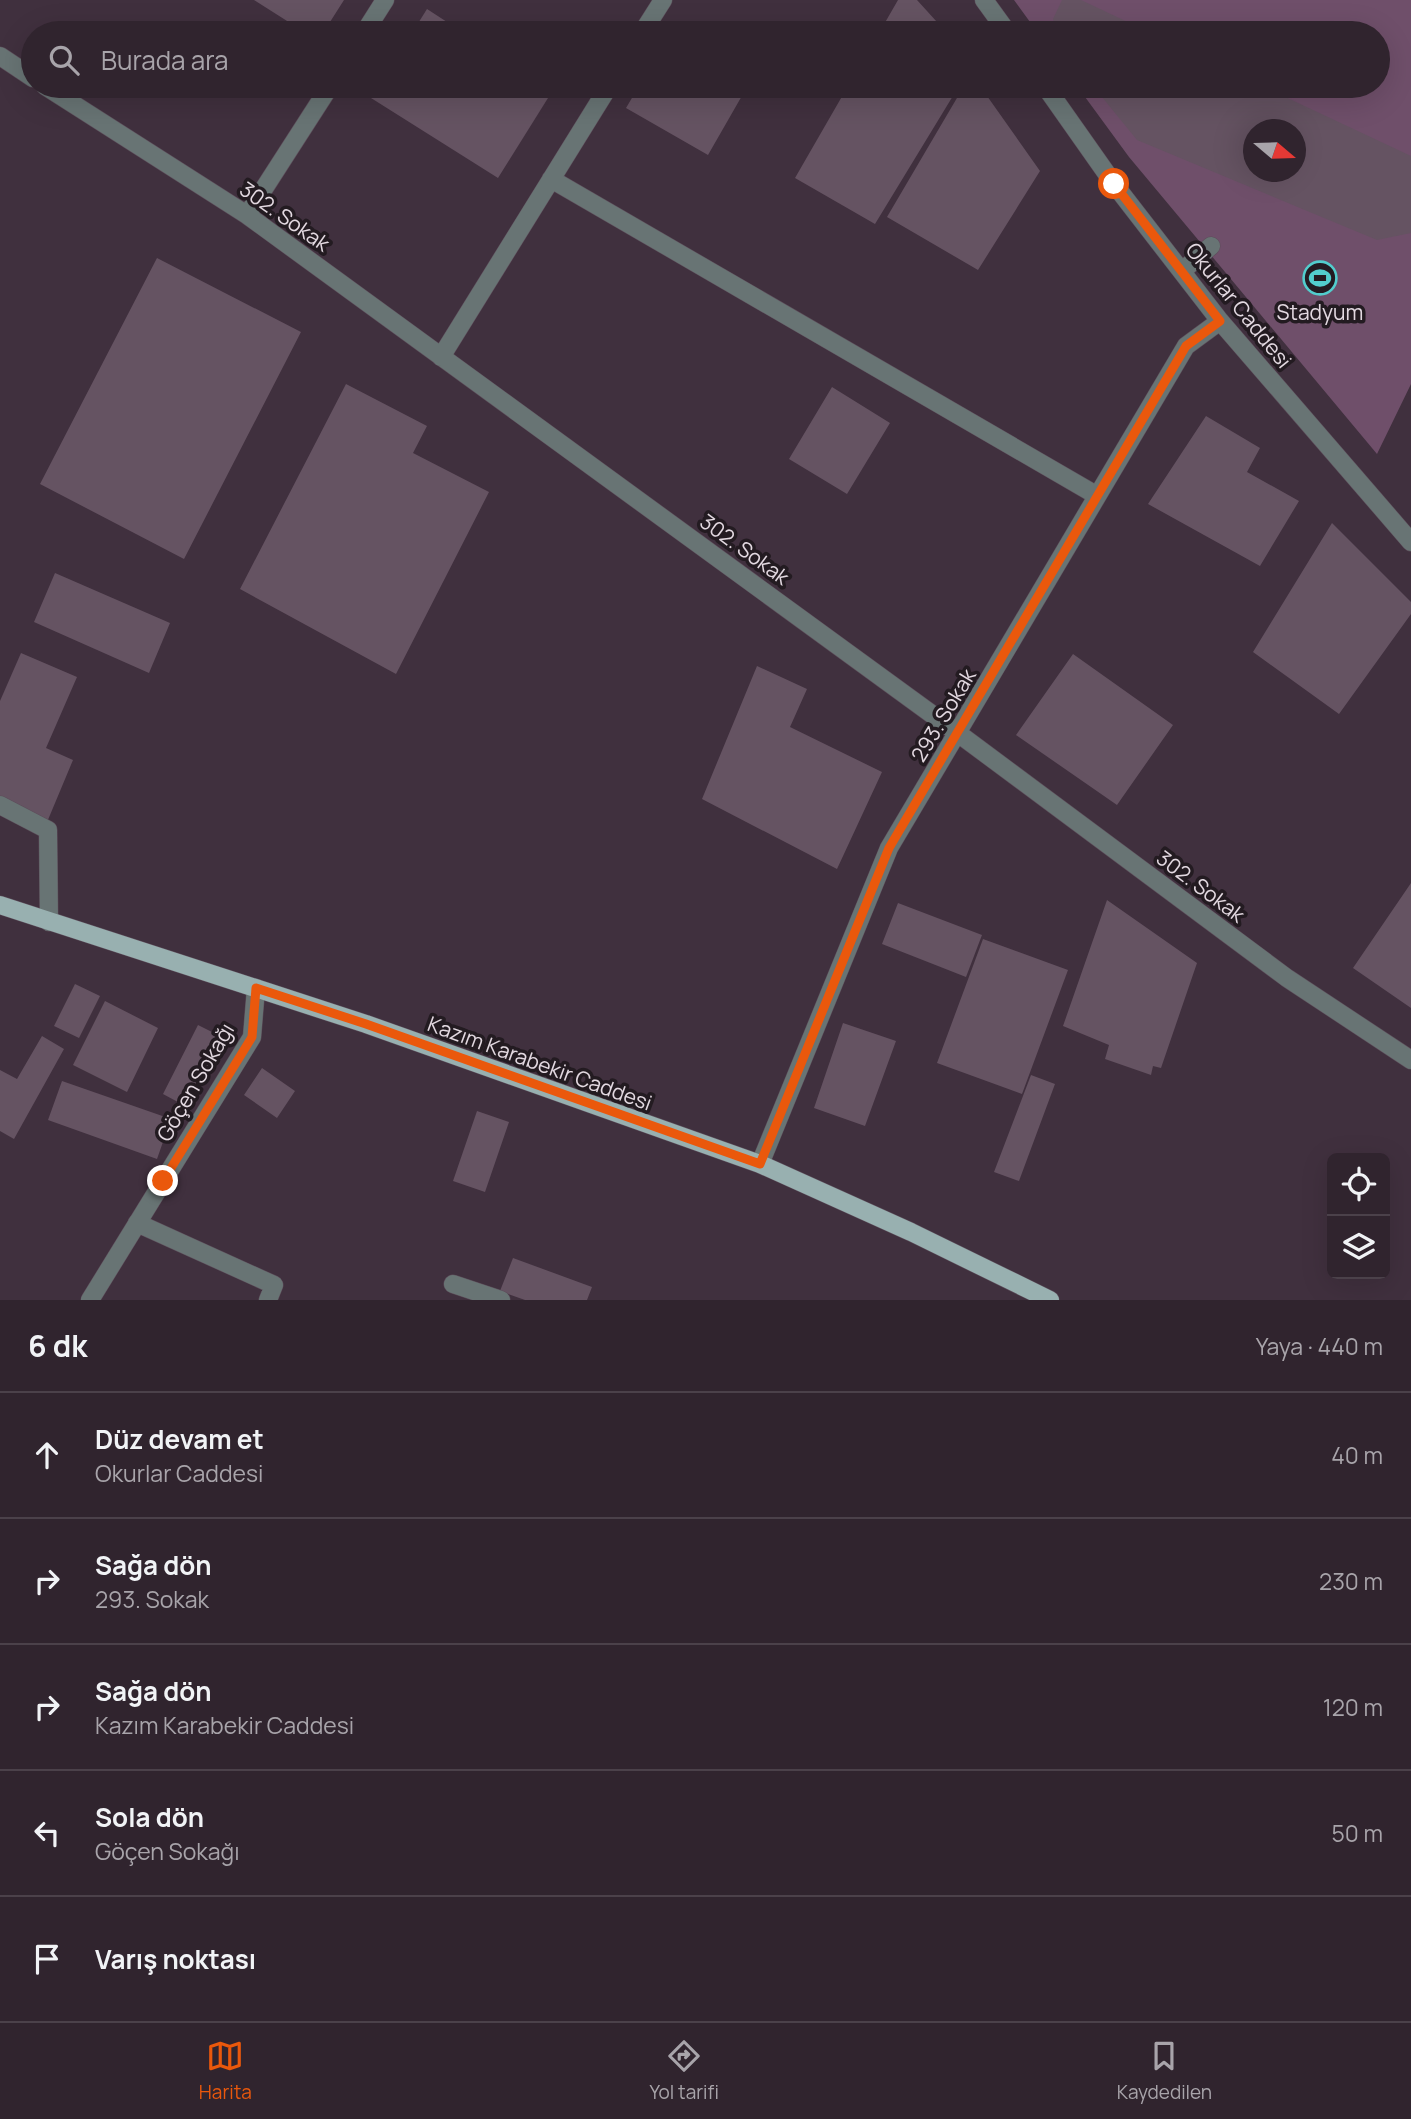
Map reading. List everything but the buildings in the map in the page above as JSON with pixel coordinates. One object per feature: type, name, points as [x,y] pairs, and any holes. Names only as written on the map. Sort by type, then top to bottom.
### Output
[{"type":"main road","name":"Kazım Karabekir Caddesi","points":[[0,905],[366,1024],[760,1164],[911,1232],[1050,1300]]},
{"type":"street","points":[[372,21],[385,0]]},
{"type":"street","points":[[650,21],[663,0]]},
{"type":"street","points":[[984,0],[999,21]]},
{"type":"street","points":[[0,57],[21,70]]},
{"type":"street","name":"302. Sokak","points":[[64,98],[247,215],[959,734],[1287,978],[1411,1060]]},
{"type":"street","points":[[247,215],[322,98]]},
{"type":"street","points":[[441,357],[602,98]]},
{"type":"street","name":"Okurlar Caddesi","points":[[1053,98],[1114,184],[1220,321],[1411,542]]},
{"type":"street","points":[[551,179],[1096,495]]},
{"type":"street","points":[[1182,271],[1211,246]]},
{"type":"street","name":"293. Sokak","points":[[760,1164],[889,848],[959,734],[1096,495],[1186,346],[1220,321]]},
{"type":"street","points":[[0,806],[48,830],[49,922]]},
{"type":"street","name":"Göçen Sokağı","points":[[90,1300],[252,1037],[256,988]]},
{"type":"street","points":[[137,1223],[274,1285],[268,1300]]},
{"type":"street","points":[[453,1283],[501,1300]]},
{"type":"shaded area","name":"Stadyum","points":[[1014,0],[1411,0],[1411,384],[1377,454],[1129,157],[1086,98],[1390,98],[1390,21],[1029,21]]},
{"type":"place","name":"Stadyum","points":[[1320,278]]},
{"type":"route","points":[[163,1181],[252,1037],[256,988],[366,1024],[680,1138],[760,1164],[889,848],[959,734],[1116,460],[1186,346],[1220,321],[1114,184]]}]
